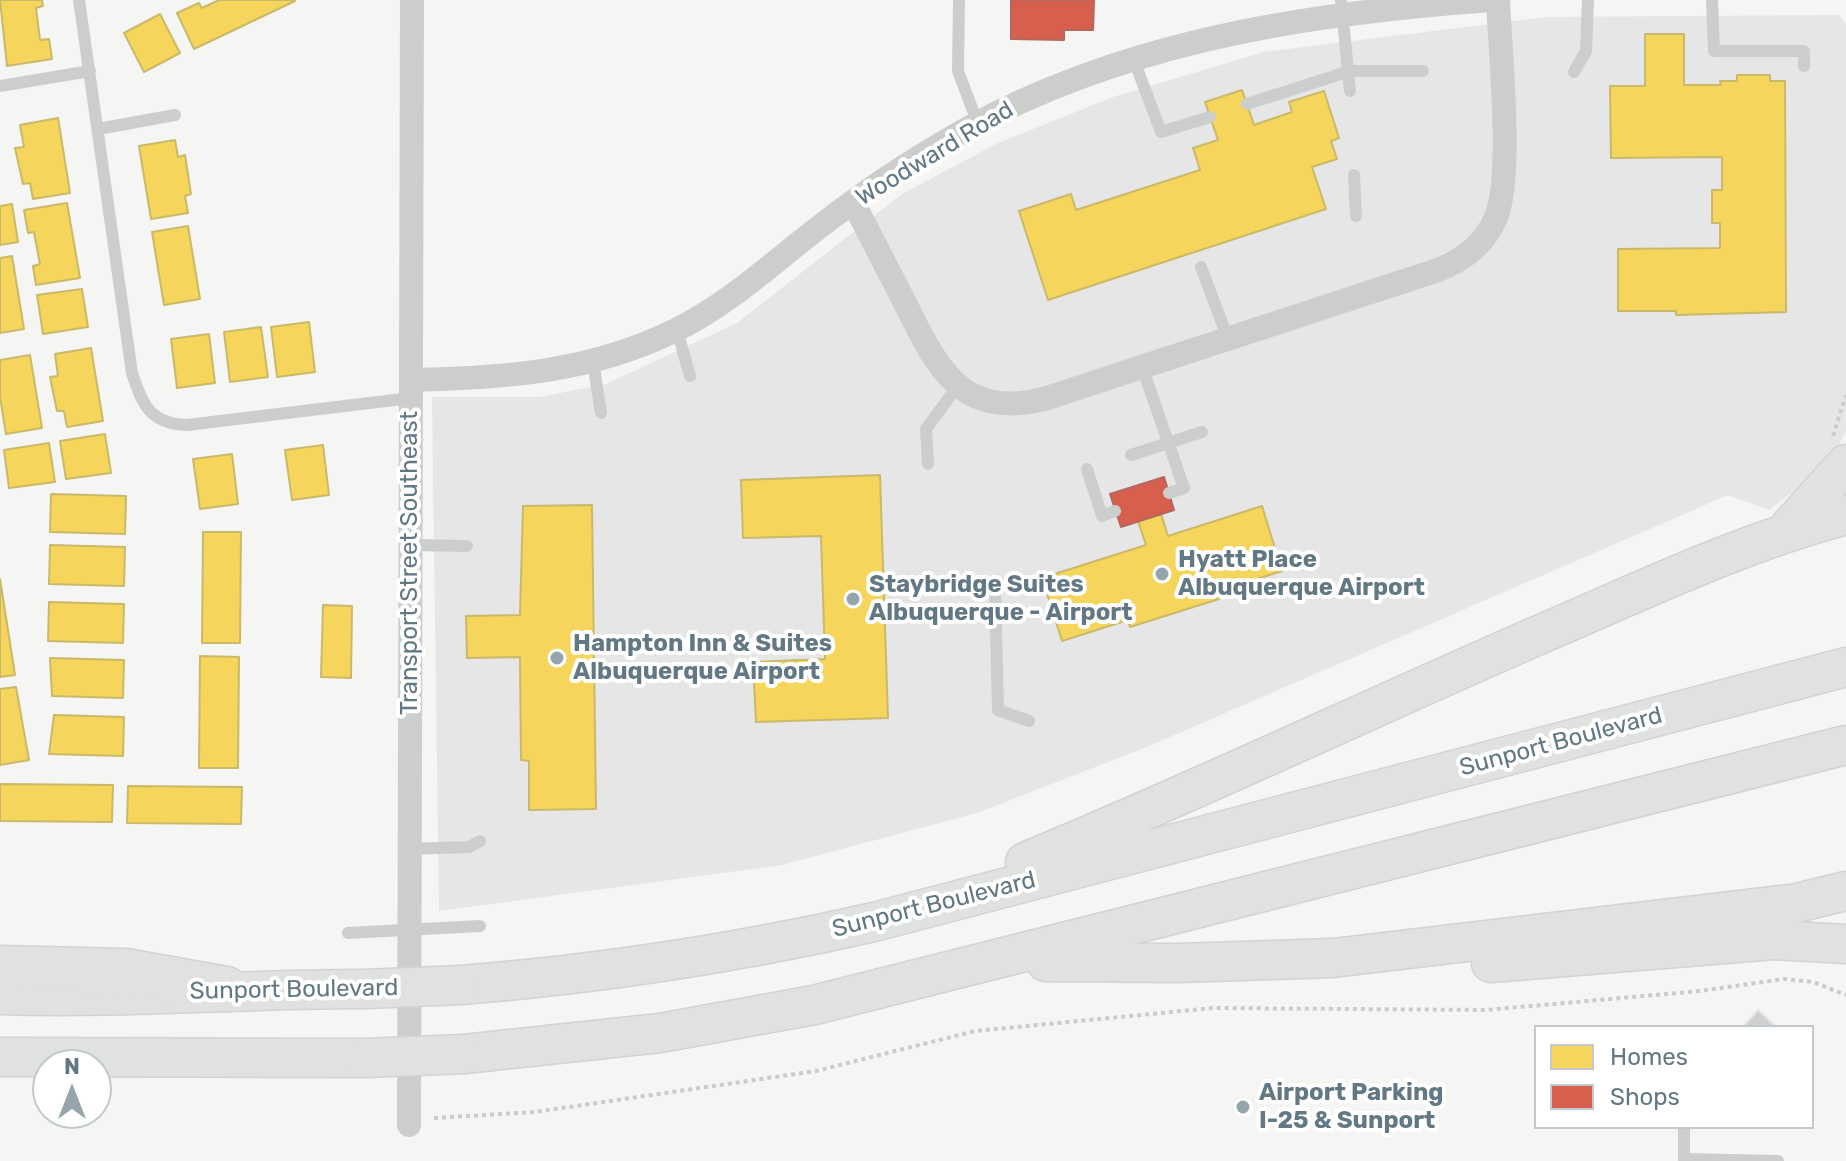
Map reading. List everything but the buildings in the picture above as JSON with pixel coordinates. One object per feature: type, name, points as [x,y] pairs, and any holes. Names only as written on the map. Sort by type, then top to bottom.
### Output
[{"type":"highway","points":[[0,968],[125,971],[226,989]]},
{"type":"main road","points":[[1786,531],[1836,456]]},
{"type":"main road","points":[[874,922],[1198,791],[1339,722],[1786,531],[1846,515]]},
{"type":"main road","name":"Sunport Boulevard","points":[[0,995],[104,998],[226,989],[461,985],[552,978],[701,957],[874,922],[1838,669]]},
{"type":"main road","points":[[0,1057],[365,1058],[464,1054],[583,1043],[737,1021],[992,961],[1841,746]]},
{"type":"main road","points":[[992,961],[1180,963],[1333,958],[1797,903],[1846,891]]},
{"type":"main road","points":[[1333,958],[1416,969],[1774,940],[1846,944]]},
{"type":"street","name":"Transport Street Southeast","points":[[408,1122],[412,0]]},
{"type":"street","name":"Woodward Road","points":[[412,389],[509,377],[593,362],[677,330],[748,286],[853,202],[978,124],[1064,84],[1134,60],[1342,7],[1492,0]]},
{"type":"street","points":[[853,202],[935,362],[957,387],[989,401],[1026,404],[1461,260],[1480,243],[1497,217],[1504,188],[1498,0]]},
{"type":"lane","points":[[79,0],[132,373],[143,406],[169,425],[187,425],[327,406],[412,389]]},
{"type":"lane","points":[[959,0],[958,71],[978,124]]},
{"type":"lane","points":[[1574,72],[1586,51],[1588,0]]},
{"type":"lane","points":[[1712,0],[1714,51],[1804,51],[1804,66]]},
{"type":"lane","points":[[1342,7],[1350,91]]},
{"type":"lane","points":[[1134,60],[1161,132],[1210,117]]},
{"type":"lane","points":[[0,86],[90,71]]},
{"type":"lane","points":[[1247,104],[1350,71],[1423,71]]},
{"type":"lane","points":[[98,129],[175,115]]},
{"type":"lane","points":[[1354,175],[1356,216]]},
{"type":"lane","points":[[1201,267],[1228,339]]},
{"type":"lane","points":[[677,330],[690,376]]},
{"type":"lane","points":[[593,362],[601,413]]},
{"type":"lane","points":[[1142,367],[1184,488],[1169,493]]},
{"type":"lane","points":[[928,464],[926,429],[957,387]]},
{"type":"lane","points":[[1131,455],[1202,432]]},
{"type":"lane","points":[[1087,469],[1102,516],[1115,511]]},
{"type":"lane","points":[[410,545],[467,546]]},
{"type":"lane","points":[[995,588],[998,710],[1029,721]]},
{"type":"lane","points":[[409,849],[469,847],[480,841]]},
{"type":"lane","points":[[348,933],[480,926]]},
{"type":"lane","points":[[1684,1129],[1684,1159],[1778,1161]]},
{"type":"path","points":[[1836,456],[1846,395]]},
{"type":"path","points":[[408,1122],[535,1112],[816,1071],[975,1031],[1213,1008],[1462,1011],[1700,991],[1784,979],[1813,982],[1846,995]]},
{"type":"shaded area","points":[[1839,15],[1846,25],[1846,431],[1830,464],[1769,510],[1728,495],[1149,746],[977,813],[782,865],[439,911],[432,397],[540,397],[606,384],[737,323],[902,194],[996,144],[1113,97],[1264,52],[1546,17]]},
{"type":"place","name":"Hyatt Place Albuquerque Airport","points":[[1162,574]]},
{"type":"place","name":"Staybridge Suites Albuquerque - Airport","points":[[853,599]]},
{"type":"place","name":"Hampton Inn & Suites Albuquerque Airport","points":[[557,658]]},
{"type":"place","name":"Airport Parking I-25 & Sunport","points":[[1243,1107]]}]
